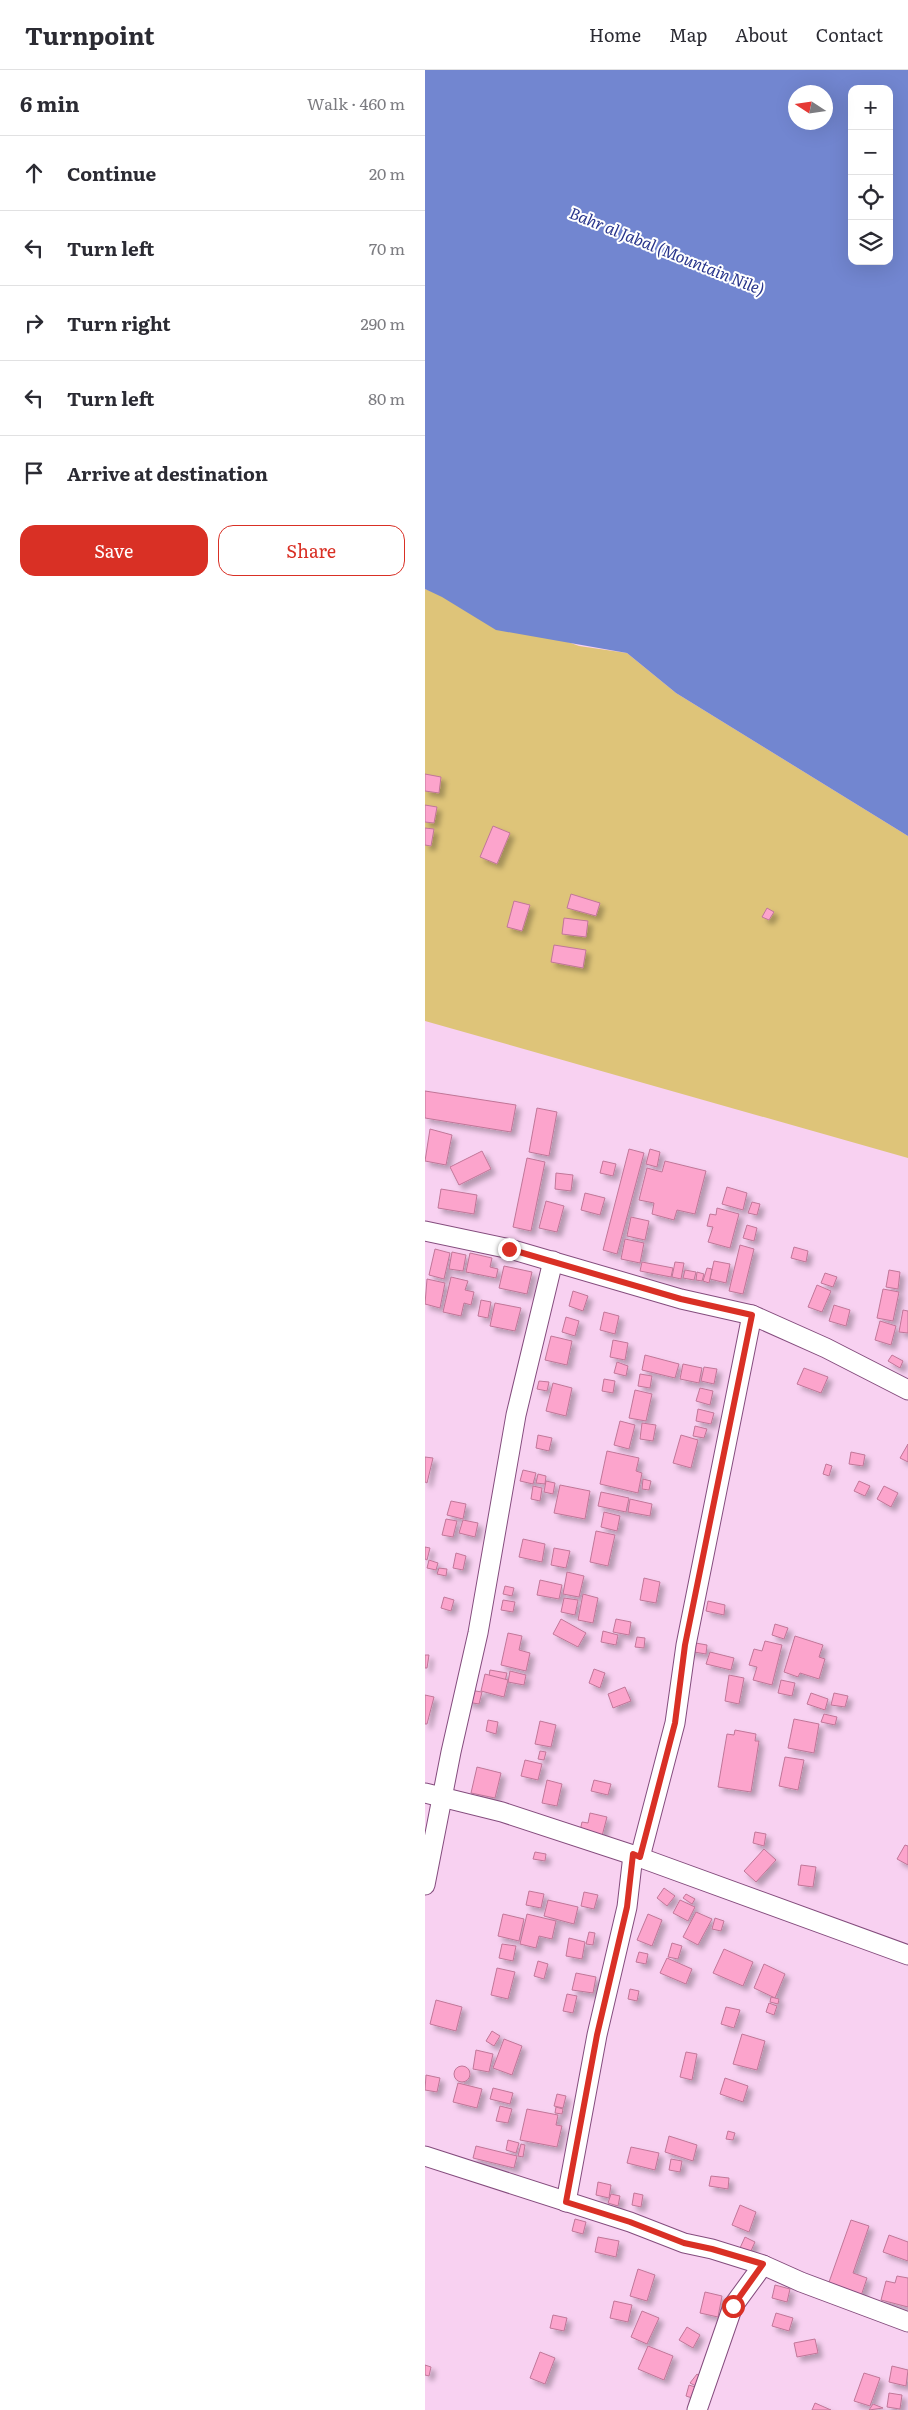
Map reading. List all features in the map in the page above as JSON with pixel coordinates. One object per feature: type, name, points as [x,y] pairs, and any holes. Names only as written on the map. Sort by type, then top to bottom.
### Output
[{"type":"street","points":[[425,1231],[553,1261],[681,1299],[752,1315],[825,1348],[908,1390]]},
{"type":"street","points":[[425,1885],[451,1752],[478,1633],[516,1415],[553,1261]]},
{"type":"street","points":[[566,2202],[597,2035],[637,1856],[675,1723],[685,1645],[752,1315]]},
{"type":"street","points":[[425,1794],[501,1812],[637,1856],[908,1955]]},
{"type":"street","points":[[425,2156],[630,2222],[684,2243],[763,2264],[801,2282],[908,2322]]},
{"type":"street","points":[[697,2410],[733,2306],[763,2264]]},
{"type":"shaded area","points":[[425,589],[579,646],[627,653],[676,693],[908,836],[908,1158],[425,1021]]},
{"type":"water","name":"Bahr al Jabal (Mountain Nile)","points":[[425,70],[908,70],[908,836],[676,693],[627,653],[496,630],[442,597],[425,589]]},
{"type":"building","points":[[425,774],[441,777],[439,793],[425,791]]},
{"type":"building","points":[[425,805],[437,807],[434,823],[425,822]]},
{"type":"building","points":[[493,826],[510,833],[497,864],[480,857]]},
{"type":"building","points":[[425,828],[434,829],[431,846],[425,845]]},
{"type":"building","points":[[571,894],[600,903],[596,916],[567,908]]},
{"type":"building","points":[[514,901],[530,905],[522,931],[507,927]]},
{"type":"building","points":[[767,908],[774,912],[769,920],[762,917]]},
{"type":"building","points":[[564,918],[588,921],[586,937],[562,934]]},
{"type":"building","points":[[554,945],[586,950],[583,968],[551,962]]},
{"type":"building","points":[[425,1091],[516,1105],[511,1132],[425,1118]]},
{"type":"building","points":[[537,1108],[557,1112],[549,1156],[529,1152]]},
{"type":"building","points":[[430,1129],[452,1135],[446,1165],[425,1161]]},
{"type":"building","points":[[629,1149],[644,1153],[617,1254],[603,1250]]},
{"type":"building","points":[[650,1149],[660,1152],[657,1167],[646,1164]]},
{"type":"building","points":[[482,1151],[491,1169],[459,1185],[450,1167]]},
{"type":"building","points":[[527,1158],[545,1162],[531,1231],[513,1227]]},
{"type":"building","points":[[603,1161],[616,1164],[613,1176],[600,1173]]},
{"type":"building","points":[[665,1161],[706,1171],[695,1214],[677,1210],[674,1220],[652,1214],[654,1203],[639,1200],[647,1168],[662,1172]]},
{"type":"building","points":[[556,1173],[573,1175],[571,1191],[555,1189]]},
{"type":"building","points":[[727,1187],[747,1193],[743,1210],[722,1204]]},
{"type":"building","points":[[441,1189],[477,1195],[474,1214],[438,1208]]},
{"type":"building","points":[[585,1193],[605,1198],[600,1215],[581,1210]]},
{"type":"building","points":[[546,1201],[564,1206],[557,1232],[539,1228]]},
{"type":"building","points":[[752,1202],[760,1204],[757,1215],[748,1213]]},
{"type":"building","points":[[717,1208],[739,1214],[730,1248],[708,1242],[713,1227],[707,1226],[710,1214],[716,1215]]},
{"type":"building","points":[[631,1217],[649,1221],[645,1240],[627,1236]]},
{"type":"building","points":[[747,1225],[757,1228],[754,1241],[743,1238]]},
{"type":"building","points":[[625,1239],[644,1243],[640,1263],[621,1259]]},
{"type":"building","points":[[740,1245],[754,1249],[743,1294],[729,1291]]},
{"type":"building","points":[[794,1247],[808,1251],[806,1262],[791,1258]]},
{"type":"building","points":[[435,1249],[450,1253],[444,1279],[429,1275]]},
{"type":"building","points":[[452,1252],[466,1255],[463,1271],[449,1269]]},
{"type":"building","points":[[470,1253],[492,1258],[490,1267],[498,1269],[496,1278],[466,1272]]},
{"type":"building","points":[[714,1261],[730,1264],[726,1283],[710,1279]]},
{"type":"building","points":[[642,1262],[673,1268],[671,1277],[640,1271]]},
{"type":"building","points":[[675,1262],[684,1263],[681,1279],[672,1277]]},
{"type":"building","points":[[504,1266],[532,1272],[527,1294],[499,1288]]},
{"type":"building","points":[[707,1268],[712,1269],[709,1283],[703,1281]]},
{"type":"building","points":[[685,1270],[696,1272],[694,1280],[683,1278]]},
{"type":"building","points":[[889,1270],[900,1272],[898,1289],[886,1287]]},
{"type":"building","points":[[697,1272],[704,1274],[702,1281],[696,1280]]},
{"type":"building","points":[[825,1273],[837,1277],[833,1287],[821,1283]]},
{"type":"building","points":[[451,1277],[468,1281],[465,1290],[474,1292],[471,1305],[464,1303],[461,1316],[443,1312]]},
{"type":"building","points":[[427,1279],[445,1283],[440,1308],[425,1304]]},
{"type":"building","points":[[817,1285],[831,1291],[822,1312],[808,1307]]},
{"type":"building","points":[[883,1289],[899,1292],[893,1321],[877,1318]]},
{"type":"building","points":[[573,1291],[588,1296],[583,1311],[569,1306]]},
{"type":"building","points":[[481,1300],[491,1302],[488,1318],[478,1316]]},
{"type":"building","points":[[495,1303],[521,1308],[515,1331],[490,1326]]},
{"type":"building","points":[[834,1305],[850,1310],[846,1326],[829,1321]]},
{"type":"building","points":[[903,1310],[908,1311],[908,1333],[899,1332]]},
{"type":"building","points":[[604,1312],[619,1316],[615,1334],[600,1330]]},
{"type":"building","points":[[566,1317],[579,1321],[575,1336],[562,1332]]},
{"type":"building","points":[[880,1321],[896,1326],[891,1345],[875,1340]]},
{"type":"building","points":[[551,1336],[572,1341],[567,1365],[545,1360]]},
{"type":"building","points":[[613,1340],[628,1343],[625,1360],[610,1357]]},
{"type":"building","points":[[645,1355],[679,1364],[675,1378],[642,1370]]},
{"type":"building","points":[[892,1355],[903,1361],[900,1368],[888,1361]]},
{"type":"building","points":[[617,1362],[628,1366],[626,1376],[614,1373]]},
{"type":"building","points":[[683,1364],[702,1368],[699,1383],[680,1379]]},
{"type":"building","points":[[704,1367],[717,1369],[714,1384],[701,1381]]},
{"type":"building","points":[[804,1368],[828,1377],[821,1393],[797,1384]]},
{"type":"building","points":[[640,1374],[652,1376],[650,1388],[638,1386]]},
{"type":"building","points":[[604,1379],[615,1381],[613,1393],[602,1391]]},
{"type":"building","points":[[539,1381],[549,1382],[547,1391],[537,1389]]},
{"type":"building","points":[[553,1383],[572,1388],[566,1416],[546,1411]]},
{"type":"building","points":[[700,1388],[713,1391],[710,1405],[696,1401]]},
{"type":"building","points":[[635,1390],[652,1394],[646,1421],[629,1418]]},
{"type":"building","points":[[698,1409],[714,1413],[711,1424],[696,1421]]},
{"type":"building","points":[[620,1421],[635,1425],[629,1449],[614,1445]]},
{"type":"building","points":[[642,1423],[656,1425],[653,1441],[640,1439]]},
{"type":"building","points":[[695,1426],[707,1429],[704,1438],[693,1436]]},
{"type":"building","points":[[538,1435],[552,1438],[549,1451],[536,1448]]},
{"type":"building","points":[[681,1435],[698,1440],[691,1468],[673,1463]]},
{"type":"building","points":[[908,1444],[908,1462],[900,1458]]},
{"type":"building","points":[[607,1451],[639,1458],[636,1471],[642,1473],[638,1493],[600,1484]]},
{"type":"building","points":[[851,1452],[865,1455],[863,1466],[849,1464]]},
{"type":"building","points":[[425,1457],[433,1458],[427,1483],[425,1482]]},
{"type":"building","points":[[826,1464],[832,1466],[829,1476],[823,1474]]},
{"type":"building","points":[[523,1470],[536,1473],[533,1484],[520,1481]]},
{"type":"building","points":[[538,1474],[546,1476],[545,1484],[536,1483]]},
{"type":"building","points":[[643,1479],[651,1481],[649,1490],[642,1489]]},
{"type":"building","points":[[546,1481],[555,1483],[553,1494],[544,1492]]},
{"type":"building","points":[[859,1481],[870,1486],[865,1496],[854,1491]]},
{"type":"building","points":[[560,1485],[590,1491],[585,1519],[554,1513]]},
{"type":"building","points":[[533,1486],[542,1488],[540,1501],[531,1499]]},
{"type":"building","points":[[884,1486],[898,1493],[891,1507],[877,1499]]},
{"type":"building","points":[[601,1492],[629,1498],[626,1512],[598,1506]]},
{"type":"building","points":[[630,1499],[652,1504],[650,1516],[628,1512]]},
{"type":"building","points":[[451,1501],[466,1504],[463,1519],[447,1515]]},
{"type":"building","points":[[604,1512],[620,1516],[617,1531],[601,1527]]},
{"type":"building","points":[[446,1519],[457,1521],[453,1537],[442,1535]]},
{"type":"building","points":[[463,1520],[478,1523],[475,1537],[459,1533]]},
{"type":"building","points":[[596,1531],[615,1535],[608,1566],[590,1562]]},
{"type":"building","points":[[523,1539],[545,1544],[542,1562],[519,1557]]},
{"type":"building","points":[[425,1547],[430,1548],[427,1560],[425,1559]]},
{"type":"building","points":[[554,1548],[570,1551],[566,1568],[551,1565]]},
{"type":"building","points":[[456,1553],[466,1556],[463,1570],[453,1568]]},
{"type":"building","points":[[429,1560],[438,1563],[436,1570],[427,1568]]},
{"type":"building","points":[[439,1568],[447,1569],[446,1576],[437,1574]]},
{"type":"building","points":[[567,1572],[584,1576],[579,1597],[563,1594]]},
{"type":"building","points":[[644,1578],[660,1582],[656,1603],[640,1600]]},
{"type":"building","points":[[540,1580],[562,1585],[559,1599],[537,1595]]},
{"type":"building","points":[[505,1586],[514,1588],[512,1596],[503,1594]]},
{"type":"building","points":[[583,1594],[598,1598],[593,1623],[578,1620]]},
{"type":"building","points":[[444,1597],[454,1600],[451,1611],[441,1608]]},
{"type":"building","points":[[564,1598],[578,1600],[575,1615],[561,1612]]},
{"type":"building","points":[[503,1600],[515,1602],[513,1612],[501,1610]]},
{"type":"building","points":[[708,1601],[725,1605],[724,1615],[706,1611]]},
{"type":"building","points":[[561,1619],[586,1633],[578,1647],[553,1634]]},
{"type":"building","points":[[616,1619],[631,1622],[629,1635],[613,1632]]},
{"type":"building","points":[[775,1624],[788,1628],[784,1639],[772,1635]]},
{"type":"building","points":[[603,1631],[618,1635],[616,1645],[601,1642]]},
{"type":"building","points":[[508,1633],[522,1636],[519,1650],[530,1653],[526,1671],[501,1665]]},
{"type":"building","points":[[795,1636],[823,1645],[819,1657],[825,1659],[819,1679],[800,1673],[798,1677],[784,1672]]},
{"type":"building","points":[[637,1637],[645,1638],[644,1648],[635,1647]]},
{"type":"building","points":[[765,1641],[782,1645],[772,1685],[753,1680],[757,1667],[749,1665],[754,1649],[762,1651]]},
{"type":"building","points":[[690,1642],[707,1645],[706,1654],[688,1651]]},
{"type":"building","points":[[710,1652],[734,1658],[731,1670],[706,1664]]},
{"type":"building","points":[[425,1655],[429,1655],[427,1668],[425,1668]]},
{"type":"building","points":[[594,1669],[605,1673],[600,1688],[589,1683]]},
{"type":"building","points":[[490,1670],[507,1673],[504,1685],[488,1682]]},
{"type":"building","points":[[510,1671],[526,1675],[524,1685],[508,1682]]},
{"type":"building","points":[[485,1674],[508,1680],[504,1697],[481,1691]]},
{"type":"building","points":[[729,1675],[744,1678],[739,1704],[725,1701]]},
{"type":"building","points":[[781,1680],[795,1683],[792,1696],[778,1693]]},
{"type":"building","points":[[625,1687],[631,1701],[613,1708],[608,1694]]},
{"type":"building","points":[[469,1690],[482,1692],[479,1704],[467,1702]]},
{"type":"building","points":[[811,1693],[828,1699],[825,1710],[807,1704]]},
{"type":"building","points":[[834,1693],[848,1696],[845,1707],[831,1705]]},
{"type":"building","points":[[425,1695],[434,1697],[427,1724],[425,1724]]},
{"type":"building","points":[[824,1714],[837,1717],[835,1725],[821,1722]]},
{"type":"building","points":[[794,1719],[819,1724],[814,1753],[788,1748]]},
{"type":"building","points":[[488,1720],[498,1722],[496,1734],[486,1731]]},
{"type":"building","points":[[540,1721],[556,1725],[551,1747],[535,1744]]},
{"type":"building","points":[[735,1730],[756,1734],[755,1741],[759,1741],[751,1792],[718,1787],[727,1734],[734,1735]]},
{"type":"building","points":[[540,1751],[546,1752],[544,1760],[538,1759]]},
{"type":"building","points":[[785,1757],[804,1760],[798,1790],[779,1786]]},
{"type":"building","points":[[525,1760],[542,1764],[538,1780],[521,1776]]},
{"type":"building","points":[[477,1767],[501,1773],[495,1798],[471,1793]]},
{"type":"building","points":[[547,1780],[562,1784],[557,1806],[542,1803]]},
{"type":"building","points":[[594,1780],[611,1784],[608,1795],[591,1791]]},
{"type":"building","points":[[590,1813],[607,1817],[602,1836],[580,1831],[582,1822],[588,1823]]},
{"type":"building","points":[[755,1832],[766,1834],[764,1846],[753,1843]]},
{"type":"building","points":[[905,1845],[908,1846],[908,1865],[897,1859]]},
{"type":"building","points":[[764,1849],[776,1860],[756,1882],[744,1871]]},
{"type":"building","points":[[535,1852],[546,1854],[545,1861],[533,1859]]},
{"type":"building","points":[[801,1865],[816,1867],[813,1887],[798,1885]]},
{"type":"building","points":[[664,1888],[675,1896],[667,1906],[657,1898]]},
{"type":"building","points":[[529,1891],[544,1894],[541,1908],[526,1905]]},
{"type":"building","points":[[584,1892],[598,1895],[594,1909],[581,1906]]},
{"type":"building","points":[[686,1894],[695,1899],[692,1904],[683,1898]]},
{"type":"building","points":[[548,1900],[578,1907],[574,1924],[544,1916]]},
{"type":"building","points":[[680,1900],[695,1907],[688,1921],[673,1913]]},
{"type":"building","points":[[696,1912],[712,1919],[698,1945],[683,1937]]},
{"type":"building","points":[[503,1914],[524,1919],[519,1941],[498,1936]]},
{"type":"building","points":[[527,1914],[556,1921],[552,1939],[539,1936],[536,1948],[520,1944]]},
{"type":"building","points":[[648,1914],[662,1920],[652,1946],[637,1940]]},
{"type":"building","points":[[715,1918],[724,1921],[721,1931],[712,1929]]},
{"type":"building","points":[[589,1932],[595,1933],[593,1945],[586,1944]]},
{"type":"building","points":[[569,1938],[585,1942],[582,1959],[566,1956]]},
{"type":"building","points":[[672,1943],[682,1946],[678,1959],[668,1957]]},
{"type":"building","points":[[502,1944],[516,1946],[513,1961],[499,1958]]},
{"type":"building","points":[[724,1949],[753,1962],[743,1986],[713,1973]]},
{"type":"building","points":[[639,1952],[648,1954],[646,1964],[636,1962]]},
{"type":"building","points":[[667,1958],[692,1969],[686,1984],[660,1973]]},
{"type":"building","points":[[538,1961],[548,1964],[544,1979],[534,1976]]},
{"type":"building","points":[[764,1964],[785,1974],[775,1998],[754,1988]]},
{"type":"building","points":[[497,1968],[515,1972],[508,1999],[491,1995]]},
{"type":"building","points":[[576,1973],[596,1977],[593,1993],[572,1990]]},
{"type":"building","points":[[630,1989],[639,1991],[637,2001],[628,1999]]},
{"type":"building","points":[[567,1994],[577,1996],[573,2013],[563,2011]]},
{"type":"building","points":[[771,1997],[779,1999],[778,2004],[770,2002]]},
{"type":"building","points":[[436,2000],[462,2007],[456,2031],[430,2024]]},
{"type":"building","points":[[769,2003],[777,2006],[774,2015],[766,2012]]},
{"type":"building","points":[[726,2007],[740,2010],[734,2028],[721,2024]]},
{"type":"building","points":[[492,2031],[500,2036],[494,2046],[486,2041]]},
{"type":"building","points":[[742,2034],[765,2041],[757,2070],[733,2064]]},
{"type":"building","points":[[504,2039],[522,2046],[512,2075],[493,2068]]},
{"type":"building","points":[[476,2050],[493,2054],[489,2072],[473,2069]]},
{"type":"building","points":[[686,2052],[697,2054],[692,2080],[680,2077]]},
{"type":"building","points":[[462,2066],[468,2068],[470,2074],[468,2080],[462,2082],[456,2080],[454,2074],[456,2068]]},
{"type":"building","points":[[426,2075],[440,2078],[437,2092],[425,2090]]},
{"type":"building","points":[[725,2078],[748,2086],[743,2102],[720,2094]]},
{"type":"building","points":[[458,2083],[482,2089],[477,2108],[453,2102]]},
{"type":"building","points":[[493,2088],[513,2093],[510,2104],[490,2099]]},
{"type":"building","points":[[557,2094],[566,2096],[563,2108],[554,2106]]},
{"type":"building","points":[[500,2106],[512,2109],[508,2123],[496,2121]]},
{"type":"building","points":[[556,2107],[563,2109],[562,2114],[555,2113]]},
{"type":"building","points":[[527,2109],[558,2115],[556,2125],[562,2126],[557,2147],[520,2140]]},
{"type":"building","points":[[728,2131],[735,2133],[733,2140],[726,2139]]},
{"type":"building","points":[[669,2136],[697,2145],[693,2161],[665,2152]]},
{"type":"building","points":[[508,2140],[519,2143],[516,2153],[506,2150]]},
{"type":"building","points":[[521,2144],[525,2145],[523,2157],[518,2156]]},
{"type":"building","points":[[476,2146],[517,2156],[514,2168],[473,2158]]},
{"type":"building","points":[[631,2147],[659,2153],[655,2170],[627,2163]]},
{"type":"building","points":[[671,2159],[682,2161],[680,2172],[669,2170]]},
{"type":"building","points":[[711,2176],[729,2178],[728,2189],[709,2186]]},
{"type":"building","points":[[598,2182],[611,2185],[609,2198],[596,2195]]},
{"type":"building","points":[[634,2193],[643,2195],[641,2207],[632,2205]]},
{"type":"building","points":[[611,2194],[620,2196],[618,2206],[608,2203]]},
{"type":"building","points":[[740,2205],[756,2212],[749,2232],[732,2225]]},
{"type":"building","points":[[575,2219],[586,2222],[583,2234],[572,2231]]},
{"type":"building","points":[[851,2220],[869,2226],[853,2273],[867,2278],[861,2296],[828,2285]]},
{"type":"building","points":[[889,2235],[908,2242],[908,2261],[883,2252]]},
{"type":"building","points":[[598,2237],[619,2241],[616,2257],[595,2252]]},
{"type":"building","points":[[745,2237],[755,2242],[750,2253],[740,2248]]},
{"type":"building","points":[[638,2269],[655,2275],[647,2301],[630,2296]]},
{"type":"building","points":[[897,2276],[908,2278],[908,2307],[881,2300],[886,2281],[895,2283]]},
{"type":"building","points":[[775,2285],[790,2289],[787,2302],[772,2298]]},
{"type":"building","points":[[705,2292],[722,2296],[718,2317],[700,2313]]},
{"type":"building","points":[[614,2301],[632,2305],[628,2322],[610,2318]]},
{"type":"building","points":[[642,2311],[659,2318],[647,2344],[631,2337]]},
{"type":"building","points":[[776,2313],[793,2318],[789,2331],[772,2326]]},
{"type":"building","points":[[553,2315],[567,2318],[564,2331],[550,2328]]},
{"type":"building","points":[[687,2327],[700,2335],[693,2348],[679,2340]]},
{"type":"building","points":[[815,2339],[818,2353],[797,2357],[794,2343]]},
{"type":"building","points":[[648,2346],[673,2356],[664,2380],[638,2369]]},
{"type":"building","points":[[540,2352],[555,2358],[545,2384],[530,2378]]},
{"type":"building","points":[[425,2365],[431,2367],[429,2376],[425,2375]]},
{"type":"building","points":[[892,2366],[908,2370],[906,2386],[889,2382]]},
{"type":"building","points":[[864,2373],[880,2378],[870,2406],[854,2401]]},
{"type":"building","points":[[697,2374],[702,2378],[696,2386],[690,2383]]},
{"type":"building","points":[[689,2385],[695,2387],[692,2398],[686,2396]]},
{"type":"building","points":[[889,2393],[902,2395],[900,2409],[887,2407]]},
{"type":"building","points":[[815,2403],[831,2410],[812,2410]]},
{"type":"building","points":[[873,2404],[883,2408],[869,2410]]},
{"type":"route","points":[[509,1249],[681,1299],[752,1315],[685,1645],[675,1723],[640,1857],[633,1854],[627,1907],[597,2035],[566,2202],[630,2222],[684,2243],[763,2264],[733,2306]]}]
